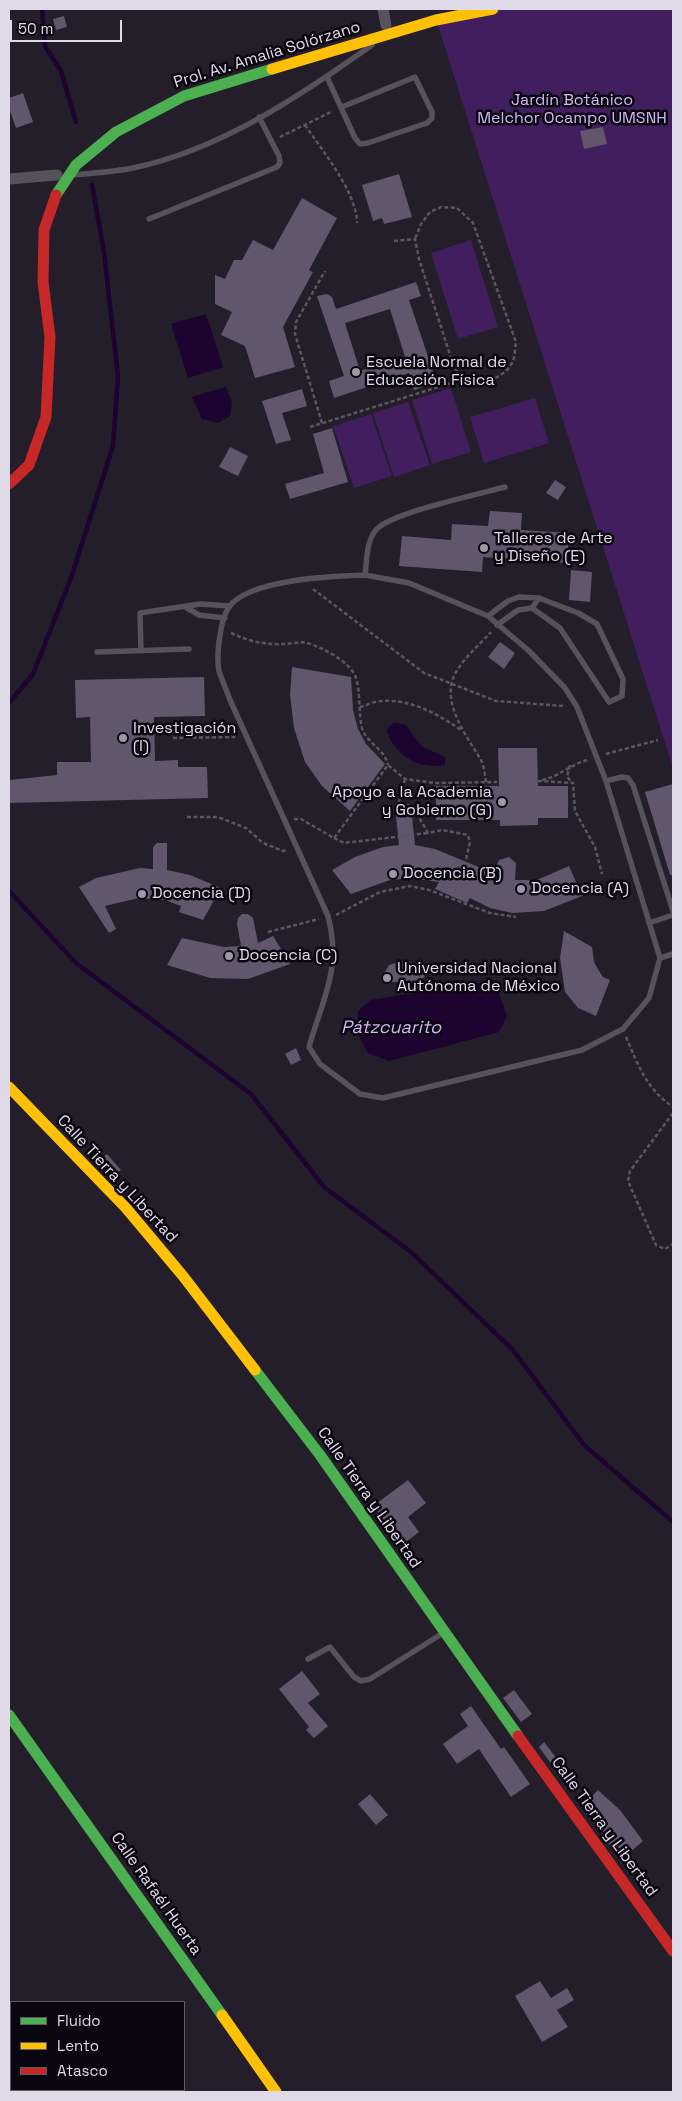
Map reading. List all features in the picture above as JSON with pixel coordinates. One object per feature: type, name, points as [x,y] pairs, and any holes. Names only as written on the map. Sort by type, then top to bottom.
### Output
[{"type":"street","points":[[383,9],[387,29],[450,9]]},
{"type":"street","name":"Prol. Av. Amalia Solórzano","points":[[9,484],[29,465],[46,417],[50,380],[50,337],[43,282],[44,230],[53,200],[69,160],[111,124],[145,109],[180,88],[387,29],[492,9]]},
{"type":"street","points":[[9,179],[62,175]]},
{"type":"street","name":"Prol. Av. Amalia Solórzano","points":[[9,470],[22,456],[36,415],[40,379],[41,338],[34,284],[35,231],[45,195],[62,175]]},
{"type":"street","name":"Calle Tierra y Libertad","points":[[9,1087],[126,1208],[184,1276],[320,1455],[444,1632],[673,1951]]},
{"type":"street","name":"Calle Rafaél Huerta","points":[[9,1715],[276,2092]]},
{"type":"lane","points":[[62,175],[141,166],[201,147],[259,117],[327,77],[387,29]]},
{"type":"lane","points":[[327,77],[360,144],[427,123],[432,118],[432,112],[415,77],[342,107]]},
{"type":"lane","points":[[148,219],[277,167],[280,163],[278,156],[259,117]]},
{"type":"lane","points":[[365,575],[370,538],[378,528],[398,517],[505,486]]},
{"type":"lane","points":[[365,575],[409,584],[488,616],[529,651],[565,688],[577,707],[606,781],[660,958],[648,998],[623,1029],[582,1050],[383,1098],[360,1094],[320,1064],[309,1046],[332,980],[334,939],[328,916],[248,736],[230,700],[219,670],[222,629],[230,606],[256,589],[300,579],[365,575]]},
{"type":"lane","points":[[488,616],[508,601],[519,598],[539,598],[578,613],[597,624],[624,679],[622,696],[609,702],[560,628],[532,608],[518,610],[497,625]]},
{"type":"lane","points":[[532,608],[539,598]]},
{"type":"lane","points":[[141,651],[140,613],[187,608],[200,604],[230,606]]},
{"type":"lane","points":[[187,608],[199,614],[225,618]]},
{"type":"lane","points":[[97,652],[189,649]]},
{"type":"lane","points":[[606,781],[622,777],[628,778],[633,785],[673,911]]},
{"type":"lane","points":[[649,923],[673,915]]},
{"type":"lane","points":[[660,958],[673,954]]},
{"type":"lane","points":[[308,1659],[330,1646],[354,1677],[361,1681],[370,1679],[444,1632]]},
{"type":"path","points":[[271,141],[342,107]]},
{"type":"path","points":[[305,125],[349,195],[357,213],[357,223]]},
{"type":"path","points":[[441,207],[457,208],[473,223],[516,342],[513,361],[504,373],[494,379],[477,381],[462,376],[453,364],[419,259],[415,239],[421,224],[430,212],[441,207]]},
{"type":"path","points":[[394,241],[415,239]]},
{"type":"path","points":[[322,423],[295,334],[296,322],[325,271]]},
{"type":"path","points":[[310,427],[448,384],[462,376]]},
{"type":"path","points":[[300,579],[424,673],[450,685],[496,700],[577,707]]},
{"type":"path","points":[[486,782],[482,762],[462,731],[452,701],[450,685],[456,671],[497,625]]},
{"type":"path","points":[[222,629],[242,639],[268,644],[305,642],[328,653],[348,667],[355,677],[362,729],[370,741],[387,758],[388,765],[405,779],[436,783],[497,782]]},
{"type":"path","points":[[360,707],[382,701],[410,704],[439,715],[462,731]]},
{"type":"path","points":[[173,738],[248,736]]},
{"type":"path","points":[[573,783],[538,781],[550,778],[570,765],[658,740]]},
{"type":"path","points":[[334,838],[388,765]]},
{"type":"path","points":[[570,765],[567,777],[573,783],[575,811],[595,847],[602,874]]},
{"type":"path","points":[[405,779],[399,802],[414,806],[428,833]]},
{"type":"path","points":[[187,817],[218,817],[246,828],[264,843],[283,851],[297,848]]},
{"type":"path","points":[[285,819],[301,819],[344,843],[442,830],[468,835],[470,842],[466,860]]},
{"type":"path","points":[[268,932],[340,914],[380,892],[410,886],[429,890],[490,913],[516,917]]},
{"type":"path","points":[[623,1029],[647,1084],[659,1097],[673,1107]]},
{"type":"path","points":[[673,1113],[630,1171],[628,1181],[656,1245],[665,1249],[673,1244]]},
{"type":"green space","name":"Jardín Botánico Melchor Ocampo UMSNH","points":[[506,9],[673,9],[673,768],[437,22]]},
{"type":"green space","points":[[471,240],[498,327],[458,339],[431,253]]},
{"type":"green space","points":[[451,388],[471,452],[432,464],[412,400]]},
{"type":"green space","points":[[535,398],[549,443],[484,463],[470,417]]},
{"type":"green space","points":[[408,402],[430,465],[394,477],[373,413]]},
{"type":"green space","points":[[371,414],[392,476],[354,488],[333,426]]},
{"type":"water","points":[[206,314],[223,367],[188,378],[171,324]]},
{"type":"water","points":[[226,387],[232,402],[230,416],[218,423],[202,419],[192,397]]},
{"type":"water","points":[[394,722],[406,725],[421,746],[445,757],[445,765],[435,766],[417,763],[402,754],[390,739],[386,730]]},
{"type":"water","name":"Pátzcuarito","points":[[480,983],[498,991],[507,1016],[499,1032],[389,1061],[368,1053],[357,1032],[358,1011],[371,1000]]},
{"type":"building","points":[[64,16],[67,27],[56,30],[53,19]]},
{"type":"building","points":[[23,93],[33,122],[16,128],[9,108],[9,98]]},
{"type":"building","points":[[603,127],[607,144],[584,149],[580,131]]},
{"type":"building","points":[[399,174],[412,217],[384,224],[382,218],[373,221],[362,185]]},
{"type":"building","points":[[302,198],[337,218],[309,270],[313,272],[283,327],[295,367],[255,378],[245,346],[221,335],[232,312],[215,304],[215,275],[225,279],[234,260],[242,260],[253,240],[273,250]]},
{"type":"building","points":[[416,282],[421,296],[409,300],[437,383],[414,390],[409,373],[334,398],[329,381],[344,376],[317,296],[327,294],[332,297],[336,309]],"holes":[[[390,309],[405,357],[360,371],[345,323]]]},
{"type":"building","points":[[302,389],[307,406],[282,413],[291,440],[276,444],[262,401]]},
{"type":"building","points":[[332,428],[348,482],[290,499],[285,484],[324,473],[313,434]]},
{"type":"building","points":[[230,447],[248,456],[238,476],[219,467]]},
{"type":"building","points":[[555,480],[566,487],[558,500],[546,493]]},
{"type":"building","name":"Talleres de Arte y Diseño (E)","points":[[490,511],[522,513],[521,530],[569,533],[567,563],[483,557],[482,572],[399,566],[402,536],[451,540],[452,524],[488,526]]},
{"type":"building","points":[[571,570],[592,572],[590,602],[569,600]]},
{"type":"building","points":[[500,642],[515,653],[504,669],[488,657]]},
{"type":"building","points":[[292,667],[351,677],[353,710],[358,729],[366,744],[385,764],[350,811],[322,786],[305,762],[294,728],[290,695]]},
{"type":"building","name":"Investigación (I)","points":[[204,677],[205,716],[154,717],[155,761],[178,760],[178,767],[207,767],[208,798],[9,803],[9,780],[57,775],[57,762],[91,762],[90,717],[76,718],[75,680]]},
{"type":"building","name":"Apoyo a la Academia y Gobierno (G)","points":[[498,748],[537,748],[538,786],[568,786],[568,818],[538,818],[538,825],[500,826],[500,820],[436,820],[436,786],[499,786]]},
{"type":"building","points":[[673,784],[673,875],[670,875],[645,792]]},
{"type":"building","points":[[407,811],[412,816],[415,845],[435,849],[493,873],[499,860],[509,857],[516,863],[515,880],[537,880],[569,866],[582,896],[544,911],[512,913],[490,908],[470,898],[467,903],[435,889],[439,882],[410,878],[390,880],[351,894],[332,870],[355,857],[383,847],[399,845],[396,816],[399,812]]},
{"type":"building","name":"Docencia (D)","points":[[157,843],[167,843],[167,870],[190,875],[221,888],[203,920],[179,912],[181,906],[165,900],[139,898],[105,906],[116,929],[109,933],[79,887],[96,878],[140,868],[153,869],[153,847]]},
{"type":"building","name":"Docencia (C)","points":[[242,914],[248,914],[253,918],[258,943],[273,936],[290,964],[248,979],[210,978],[167,965],[182,938],[224,947],[241,946],[237,924],[238,918]]},
{"type":"building","points":[[564,931],[592,947],[594,962],[603,977],[610,980],[596,1016],[578,1008],[565,992],[560,958]]},
{"type":"building","points":[[405,960],[419,965],[426,975],[420,982],[390,982],[383,975],[389,965]]},
{"type":"building","points":[[296,1048],[301,1060],[291,1065],[285,1054]]},
{"type":"building","points":[[107,1154],[121,1170],[111,1178],[96,1163]]},
{"type":"building","points":[[408,1480],[426,1503],[408,1517],[419,1532],[402,1545],[373,1506]]},
{"type":"building","points":[[302,1671],[320,1694],[308,1703],[328,1726],[314,1738],[306,1730],[309,1727],[279,1689]]},
{"type":"building","points":[[514,1690],[532,1714],[521,1722],[503,1698]]},
{"type":"building","points":[[471,1706],[501,1749],[504,1747],[530,1784],[511,1797],[479,1749],[457,1764],[443,1744],[468,1726],[460,1714]]},
{"type":"building","points":[[544,1742],[558,1760],[552,1765],[539,1747]]},
{"type":"building","points":[[598,1790],[620,1810],[643,1841],[621,1860],[605,1839],[609,1837],[592,1822],[582,1807]]},
{"type":"building","points":[[370,1794],[388,1815],[376,1825],[358,1804]]},
{"type":"building","points":[[540,1981],[551,1998],[567,1988],[574,2000],[557,2010],[568,2027],[542,2042],[515,1996]]},
{"type":"waterway","points":[[42,9],[45,46],[61,71],[76,122]]},
{"type":"waterway","points":[[9,703],[33,674],[71,578],[113,446],[118,377],[104,252],[92,185]]},
{"type":"waterway","points":[[9,891],[76,963],[251,1094],[324,1187],[411,1252],[513,1350],[584,1445],[673,1522]]},
{"type":"traffic: fast","points":[[56,195],[76,165],[116,132],[184,96],[272,69]]},
{"type":"traffic: fast","points":[[255,1370],[320,1455],[518,1736]]},
{"type":"traffic: fast","points":[[9,1715],[222,2015]]},
{"type":"traffic: slow","points":[[272,69],[436,20],[493,9]]},
{"type":"traffic: slow","points":[[9,1087],[126,1208],[183,1276],[255,1370]]},
{"type":"traffic: slow","points":[[222,2015],[276,2092]]},
{"type":"traffic: jam","points":[[9,484],[29,465],[46,417],[50,337],[43,282],[44,230],[56,195]]},
{"type":"traffic: jam","points":[[518,1736],[673,1951]]},
{"type":"place","name":"Escuela Normal de Educación Física","points":[[356,372]]},
{"type":"place","name":"Talleres de Arte y Diseño (E)","points":[[484,548]]},
{"type":"place","name":"Investigación (I)","points":[[123,738]]},
{"type":"place","name":"Apoyo a la Academia y Gobierno (G)","points":[[502,802]]},
{"type":"place","name":"Docencia (B)","points":[[393,874]]},
{"type":"place","name":"Docencia (A)","points":[[521,889]]},
{"type":"place","name":"Docencia (D)","points":[[142,894]]},
{"type":"place","name":"Docencia (C)","points":[[229,956]]},
{"type":"place","name":"Universidad Nacional Autónoma de México","points":[[387,978]]}]
